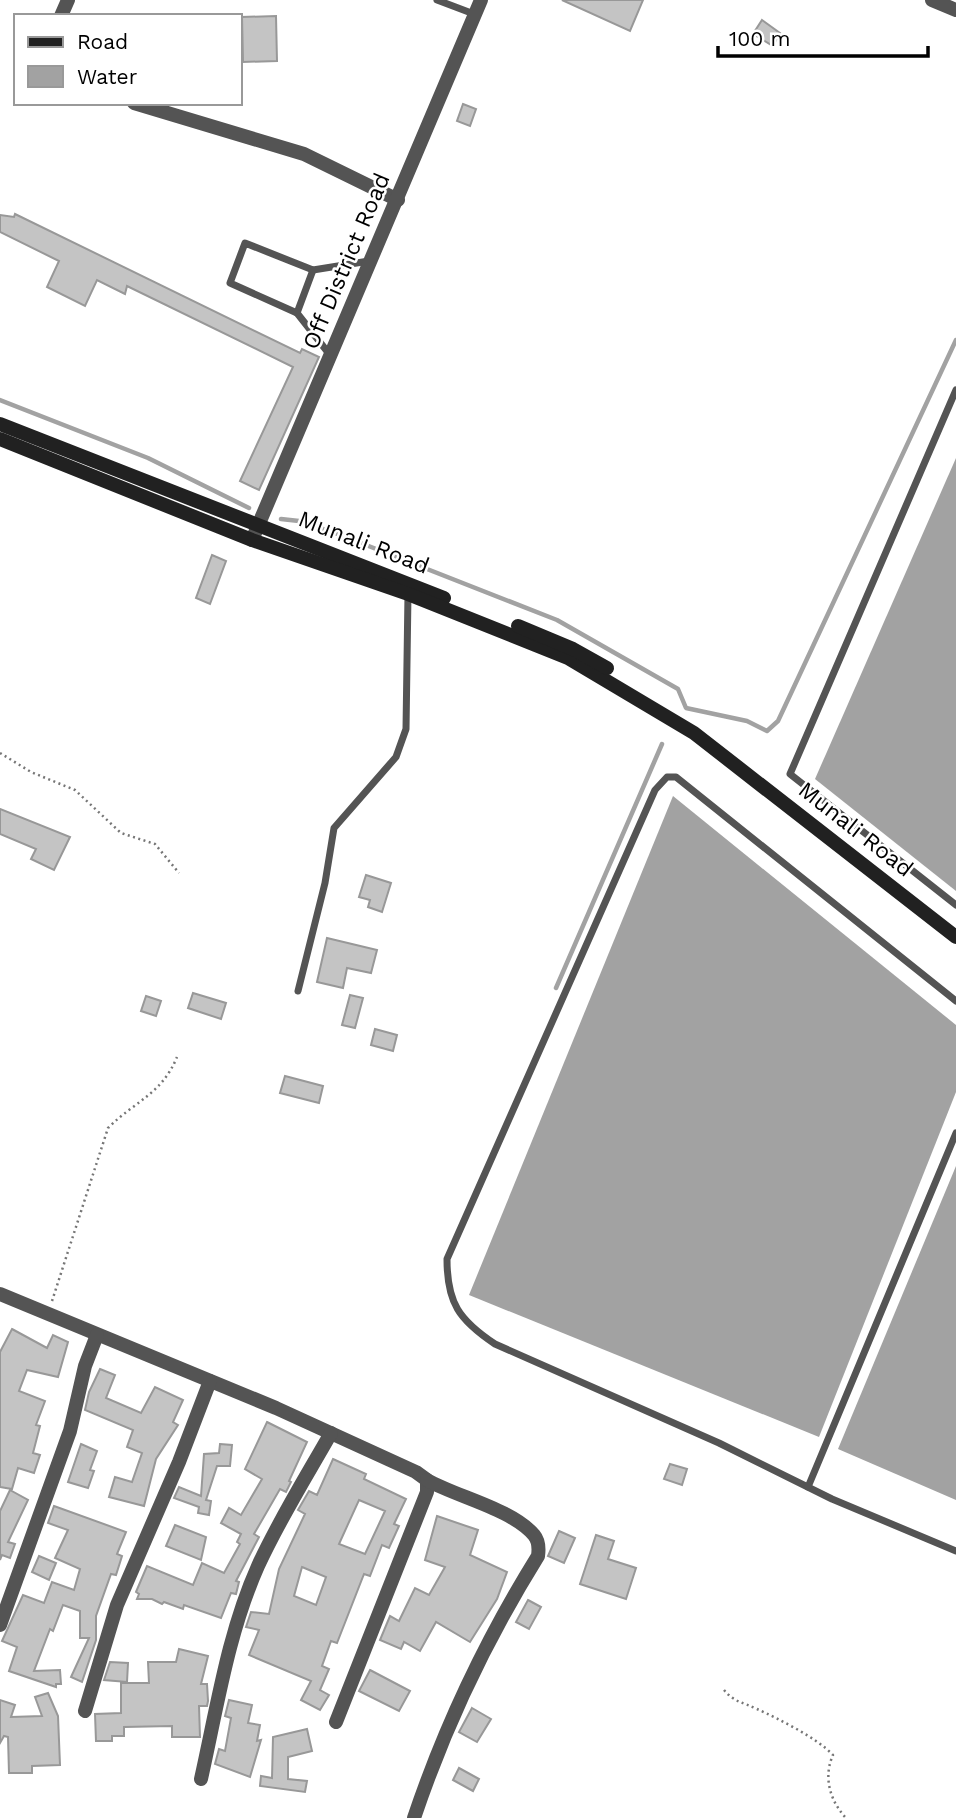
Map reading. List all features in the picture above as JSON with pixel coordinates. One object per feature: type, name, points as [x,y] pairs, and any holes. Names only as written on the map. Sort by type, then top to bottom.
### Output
[{"type":"main road","name":"Munali Road","points":[[0,424],[255,532],[568,658],[694,733],[956,936]]},
{"type":"main road","name":"Munali Road","points":[[0,439],[573,649],[687,719],[694,733]]},
{"type":"street","name":"Off District Road","points":[[255,532],[481,0]]},
{"type":"street","points":[[932,0],[956,10]]},
{"type":"street","points":[[141,105],[304,154],[398,200]]},
{"type":"street","points":[[0,1294],[331,1433],[416,1472],[452,1494],[506,1515],[535,1536],[539,1546],[538,1556],[506,1607],[467,1687],[433,1762],[414,1818]]},
{"type":"street","points":[[0,1625],[70,1431],[85,1366],[97,1335]]},
{"type":"street","points":[[85,1711],[117,1605],[179,1462],[210,1381]]},
{"type":"street","points":[[201,1780],[235,1629],[257,1568],[286,1509],[331,1433]]},
{"type":"street","points":[[336,1722],[427,1492],[427,1480]]},
{"type":"lane","points":[[437,0],[475,15]]},
{"type":"lane","points":[[331,355],[296,313],[230,283],[245,243],[313,270],[372,261]]},
{"type":"lane","points":[[296,313],[313,270]]},
{"type":"lane","points":[[956,390],[790,774],[956,905]]},
{"type":"lane","points":[[298,991],[325,883],[334,828],[396,757],[406,729],[408,594]]},
{"type":"lane","points":[[956,1001],[676,778],[667,776],[655,790],[447,1259],[447,1283],[456,1310],[475,1331],[495,1345],[956,1551]]},
{"type":"lane","points":[[808,1487],[956,1133]]},
{"type":"path","points":[[0,754],[31,772],[75,790],[121,833],[155,844],[179,873]]},
{"type":"path","points":[[48,1315],[108,1128],[129,1107],[153,1094],[169,1077],[177,1057]]},
{"type":"path","points":[[724,1690],[734,1702],[755,1708],[822,1744],[833,1755],[828,1766],[829,1790],[846,1818]]},
{"type":"water","points":[[956,458],[956,891],[815,779]]},
{"type":"water","points":[[673,796],[956,1025],[956,1092],[819,1437],[469,1295]]},
{"type":"water","points":[[956,1166],[956,1500],[838,1449]]},
{"type":"building","points":[[562,0],[643,0],[630,31]]},
{"type":"building","points":[[276,16],[277,61],[243,62],[242,17]]},
{"type":"building","points":[[762,20],[780,33],[773,46],[753,34]]},
{"type":"building","points":[[463,104],[476,109],[470,126],[457,121]]},
{"type":"building","points":[[15,214],[300,353],[302,349],[319,357],[259,490],[240,481],[293,367],[127,286],[125,294],[97,280],[85,306],[47,287],[59,261],[0,232],[0,215],[14,217]]},
{"type":"building","points":[[212,555],[226,561],[210,604],[196,598]]},
{"type":"building","points":[[0,809],[70,837],[54,870],[31,859],[36,849],[0,834]]},
{"type":"building","points":[[366,875],[391,883],[382,912],[368,907],[370,900],[359,897]]},
{"type":"building","points":[[327,938],[377,950],[371,973],[347,968],[343,988],[317,982]]},
{"type":"building","points":[[193,993],[226,1003],[221,1019],[188,1008]]},
{"type":"building","points":[[350,995],[363,998],[355,1028],[342,1025]]},
{"type":"building","points":[[146,996],[161,1001],[156,1016],[141,1011]]},
{"type":"building","points":[[375,1029],[397,1035],[393,1051],[371,1045]]},
{"type":"building","points":[[285,1076],[323,1086],[319,1103],[280,1093]]},
{"type":"building","points":[[12,1329],[47,1348],[53,1335],[68,1342],[58,1377],[27,1370],[19,1391],[45,1401],[36,1425],[40,1426],[33,1453],[40,1455],[34,1473],[18,1468],[12,1489],[0,1487],[0,1352]]},
{"type":"building","points":[[100,1369],[115,1375],[106,1398],[141,1413],[155,1387],[183,1400],[173,1422],[178,1425],[156,1459],[144,1506],[109,1497],[115,1477],[132,1482],[142,1453],[127,1447],[133,1430],[85,1410],[89,1392]]},
{"type":"building","points":[[267,1422],[307,1442],[286,1492],[280,1489],[254,1534],[259,1537],[236,1581],[239,1582],[236,1594],[231,1593],[221,1618],[184,1605],[183,1609],[152,1599],[137,1599],[139,1594],[136,1592],[147,1566],[193,1585],[202,1563],[224,1573],[240,1544],[237,1542],[241,1534],[221,1523],[229,1508],[241,1515],[262,1479],[245,1469]]},
{"type":"building","points":[[81,1444],[97,1451],[90,1470],[94,1471],[88,1488],[68,1482]]},
{"type":"building","points":[[220,1444],[232,1445],[230,1466],[217,1466],[206,1500],[211,1501],[209,1515],[198,1513],[199,1507],[174,1498],[179,1487],[201,1496],[204,1454],[219,1453]]},
{"type":"building","points":[[333,1459],[366,1474],[364,1479],[406,1499],[394,1524],[399,1526],[389,1548],[382,1545],[370,1576],[364,1574],[337,1643],[331,1641],[322,1666],[329,1669],[320,1690],[329,1695],[320,1710],[301,1700],[311,1681],[249,1655],[259,1630],[246,1627],[251,1612],[269,1614],[279,1569],[305,1514],[298,1510],[309,1491],[317,1495]],"holes":[[[359,1500],[385,1511],[365,1554],[339,1544]],[[302,1567],[326,1577],[316,1605],[294,1596]]]},
{"type":"building","points":[[670,1464],[687,1469],[682,1485],[664,1479]]},
{"type":"building","points":[[10,1490],[28,1500],[8,1542],[15,1544],[10,1558],[2,1555],[0,1560],[0,1511]]},
{"type":"building","points":[[54,1506],[126,1532],[117,1554],[122,1556],[116,1575],[111,1574],[96,1616],[96,1640],[82,1682],[71,1677],[89,1638],[80,1638],[80,1611],[63,1605],[53,1631],[50,1629],[34,1671],[60,1670],[61,1684],[56,1684],[56,1687],[9,1671],[17,1647],[2,1641],[23,1595],[44,1603],[52,1582],[74,1590],[80,1569],[55,1558],[68,1530],[48,1523]]},
{"type":"building","points":[[437,1516],[478,1530],[470,1555],[507,1572],[497,1599],[470,1642],[436,1622],[420,1651],[404,1642],[401,1649],[380,1640],[390,1616],[399,1621],[415,1588],[429,1595],[445,1567],[425,1560]]},
{"type":"building","points":[[175,1525],[206,1537],[201,1560],[166,1546]]},
{"type":"building","points":[[559,1531],[575,1538],[564,1563],[548,1556]]},
{"type":"building","points":[[596,1535],[614,1541],[608,1559],[636,1568],[626,1599],[580,1584]]},
{"type":"building","points":[[39,1556],[56,1563],[49,1580],[32,1572]]},
{"type":"building","points":[[528,1600],[541,1607],[529,1629],[516,1622]]},
{"type":"building","points":[[179,1649],[208,1656],[201,1684],[207,1684],[208,1701],[207,1706],[199,1706],[200,1737],[172,1737],[172,1726],[124,1727],[124,1736],[112,1736],[112,1741],[96,1741],[95,1714],[121,1713],[121,1683],[149,1683],[148,1662],[176,1662]]},
{"type":"building","points":[[110,1662],[128,1663],[127,1682],[104,1680]]},
{"type":"building","points":[[370,1670],[410,1691],[399,1711],[359,1691]]},
{"type":"building","points":[[48,1693],[58,1716],[60,1765],[32,1766],[32,1773],[9,1773],[8,1737],[4,1736],[0,1743],[0,1700],[15,1705],[11,1717],[42,1716],[35,1697]]},
{"type":"building","points":[[229,1700],[252,1705],[248,1723],[260,1725],[257,1741],[261,1740],[250,1777],[215,1764],[219,1749],[225,1751],[231,1718],[225,1716]]},
{"type":"building","points":[[472,1708],[491,1719],[477,1742],[459,1732]]},
{"type":"building","points":[[307,1729],[312,1751],[288,1757],[288,1779],[307,1781],[305,1792],[260,1786],[261,1776],[272,1778],[273,1737]]},
{"type":"building","points":[[459,1768],[479,1779],[473,1791],[453,1780]]},
{"type":"waterway","points":[[281,519],[299,521],[338,534],[557,620],[678,689],[686,708],[747,721],[767,731],[778,721],[956,340]]},
{"type":"waterway","points":[[0,400],[148,458],[249,508]]},
{"type":"waterway","points":[[556,988],[662,744]]}]
